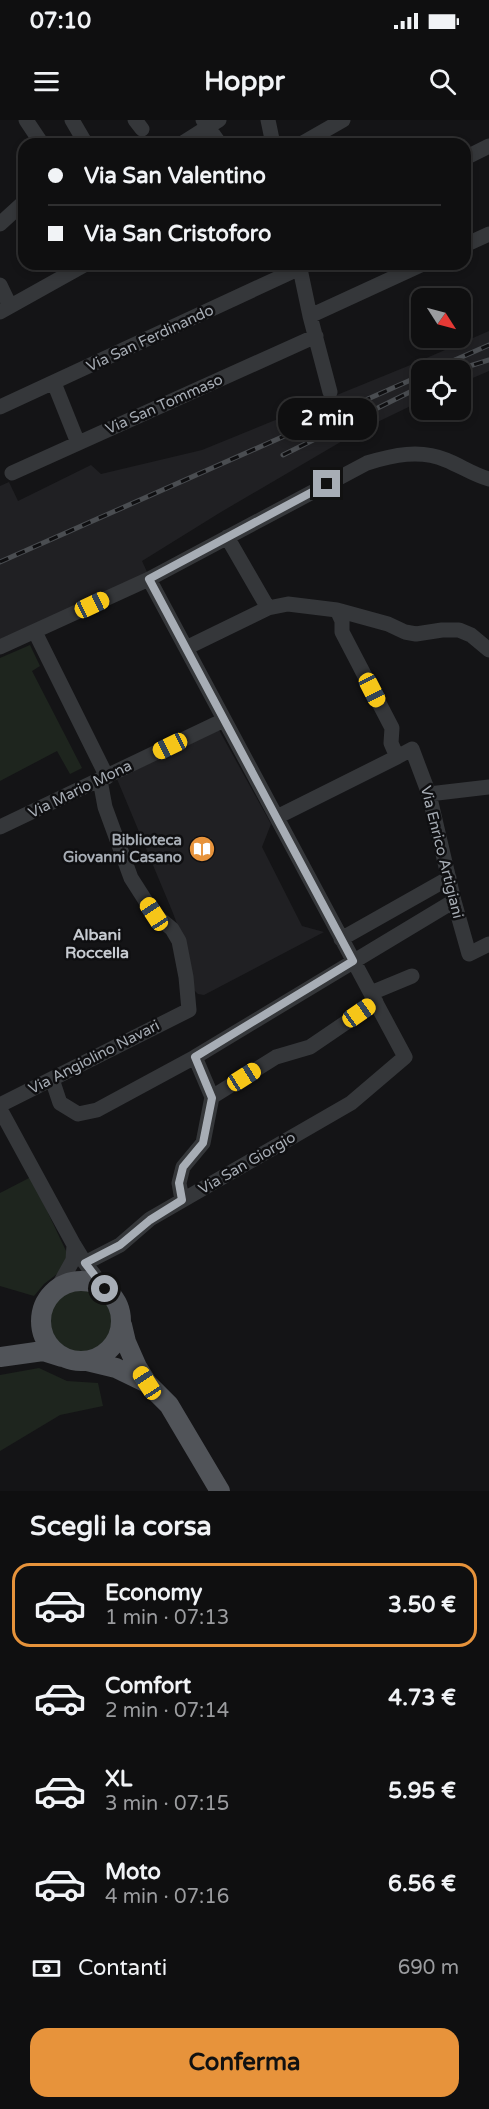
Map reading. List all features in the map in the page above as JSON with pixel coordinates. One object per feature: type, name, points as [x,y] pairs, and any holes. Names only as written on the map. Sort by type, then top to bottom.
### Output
[{"type":"main road","points":[[63,1357],[52,1350],[45,1339],[41,1326],[45,1304],[57,1289],[69,1283],[81,1281],[94,1283],[114,1298],[119,1309],[128,1348],[147,1383],[169,1405],[220,1491]]},
{"type":"main road","points":[[4,1356],[22,1344],[42,1313]]},
{"type":"main road","points":[[87,1361],[108,1352],[120,1332],[121,1320]]},
{"type":"main road","points":[[4,1356],[43,1351],[74,1361],[87,1361],[117,1368],[147,1383]]},
{"type":"street","points":[[26,120],[38,138]]},
{"type":"street","points":[[72,120],[82,138]]},
{"type":"street","points":[[268,120],[272,138]]},
{"type":"street","points":[[312,138],[343,120]]},
{"type":"street","points":[[189,138],[210,122],[217,138]]},
{"type":"street","points":[[471,155],[489,147]]},
{"type":"street","points":[[0,224],[18,208]]},
{"type":"street","points":[[471,242],[489,234]]},
{"type":"street","points":[[0,285],[5,309],[75,270]]},
{"type":"street","name":"Via San Ferdinando","points":[[0,408],[291,270]]},
{"type":"street","points":[[300,270],[330,393]]},
{"type":"street","points":[[310,316],[410,270]]},
{"type":"street","name":"Via San Tommaso","points":[[12,473],[316,336]]},
{"type":"street","points":[[54,383],[78,443]]},
{"type":"street","points":[[0,647],[149,579],[367,463],[409,454],[431,456],[449,461],[489,479]]},
{"type":"street","points":[[227,537],[268,608]]},
{"type":"street","points":[[149,579],[373,998]]},
{"type":"street","points":[[186,648],[268,608],[288,603],[337,610],[416,634],[459,630],[471,635],[489,650]]},
{"type":"street","points":[[276,817],[397,757],[391,743],[392,728],[342,632],[342,621],[337,610]]},
{"type":"street","points":[[35,632],[103,778]]},
{"type":"street","name":"Via Mario Mona","points":[[0,827],[224,720]]},
{"type":"street","name":"Via Enrico Artigiani","points":[[397,757],[412,749],[429,794],[448,878],[469,954],[489,944]]},
{"type":"street","name":"Via Angiolino Navari","points":[[0,1107],[189,1010],[186,977],[179,942],[172,929],[154,914],[131,878],[105,807],[103,778]]},
{"type":"street","points":[[429,794],[489,787]]},
{"type":"street","points":[[341,939],[448,878]]},
{"type":"street","points":[[52,1079],[60,1103],[78,1114],[97,1110],[195,1057],[454,901]]},
{"type":"street","points":[[212,1098],[276,1057],[310,1047],[373,998],[412,976]]},
{"type":"street","name":"Via San Giorgio","points":[[85,1263],[120,1245],[150,1220],[182,1200],[351,1103],[405,1057],[373,998]]},
{"type":"street","points":[[182,1200],[179,1183],[183,1167],[203,1143],[212,1098],[195,1057]]},
{"type":"street","points":[[0,1107],[74,1245],[105,1289]]},
{"type":"street","points":[[57,1289],[73,1260],[74,1245]]},
{"type":"shaded area","points":[[489,331],[489,371],[471,379],[471,360],[422,360],[450,348],[471,348],[471,339]]},
{"type":"shaded area","points":[[411,365],[411,406],[361,430],[142,561],[148,574],[0,639],[0,486],[9,482],[18,501],[91,465],[101,474],[202,450]]},
{"type":"shaded area","points":[[30,645],[40,666],[32,671],[82,768],[70,774],[57,751],[0,781],[0,658]]},
{"type":"shaded area","points":[[219,730],[271,824],[262,847],[302,926],[324,932],[204,995],[194,990],[185,945],[117,779]]},
{"type":"shaded area","points":[[31,1177],[67,1253],[66,1267],[44,1284],[34,1296],[0,1286],[0,1193]]},
{"type":"shaded area","points":[[87,1287],[105,1296],[112,1307],[114,1320],[112,1333],[105,1344],[94,1351],[75,1353],[57,1344],[50,1333],[48,1314],[57,1296],[68,1289]]},
{"type":"shaded area","points":[[39,1368],[67,1381],[98,1383],[103,1406],[60,1415],[0,1451],[0,1375]]},
{"type":"railway","points":[[455,360],[489,345]]},
{"type":"railway","points":[[471,366],[489,360]]},
{"type":"railway","points":[[0,562],[411,380]]},
{"type":"railway","points":[[283,455],[411,391]]},
{"type":"place","name":"Biblioteca Giovanni Casano","points":[[202,849]]},
{"type":"district","name":"Albani Roccella","points":[[97,944]]},
{"type":"route","points":[[105,1289],[85,1263],[120,1245],[150,1220],[182,1200],[179,1183],[183,1167],[203,1143],[212,1098],[195,1057],[353,961],[149,579],[327,484]]}]
